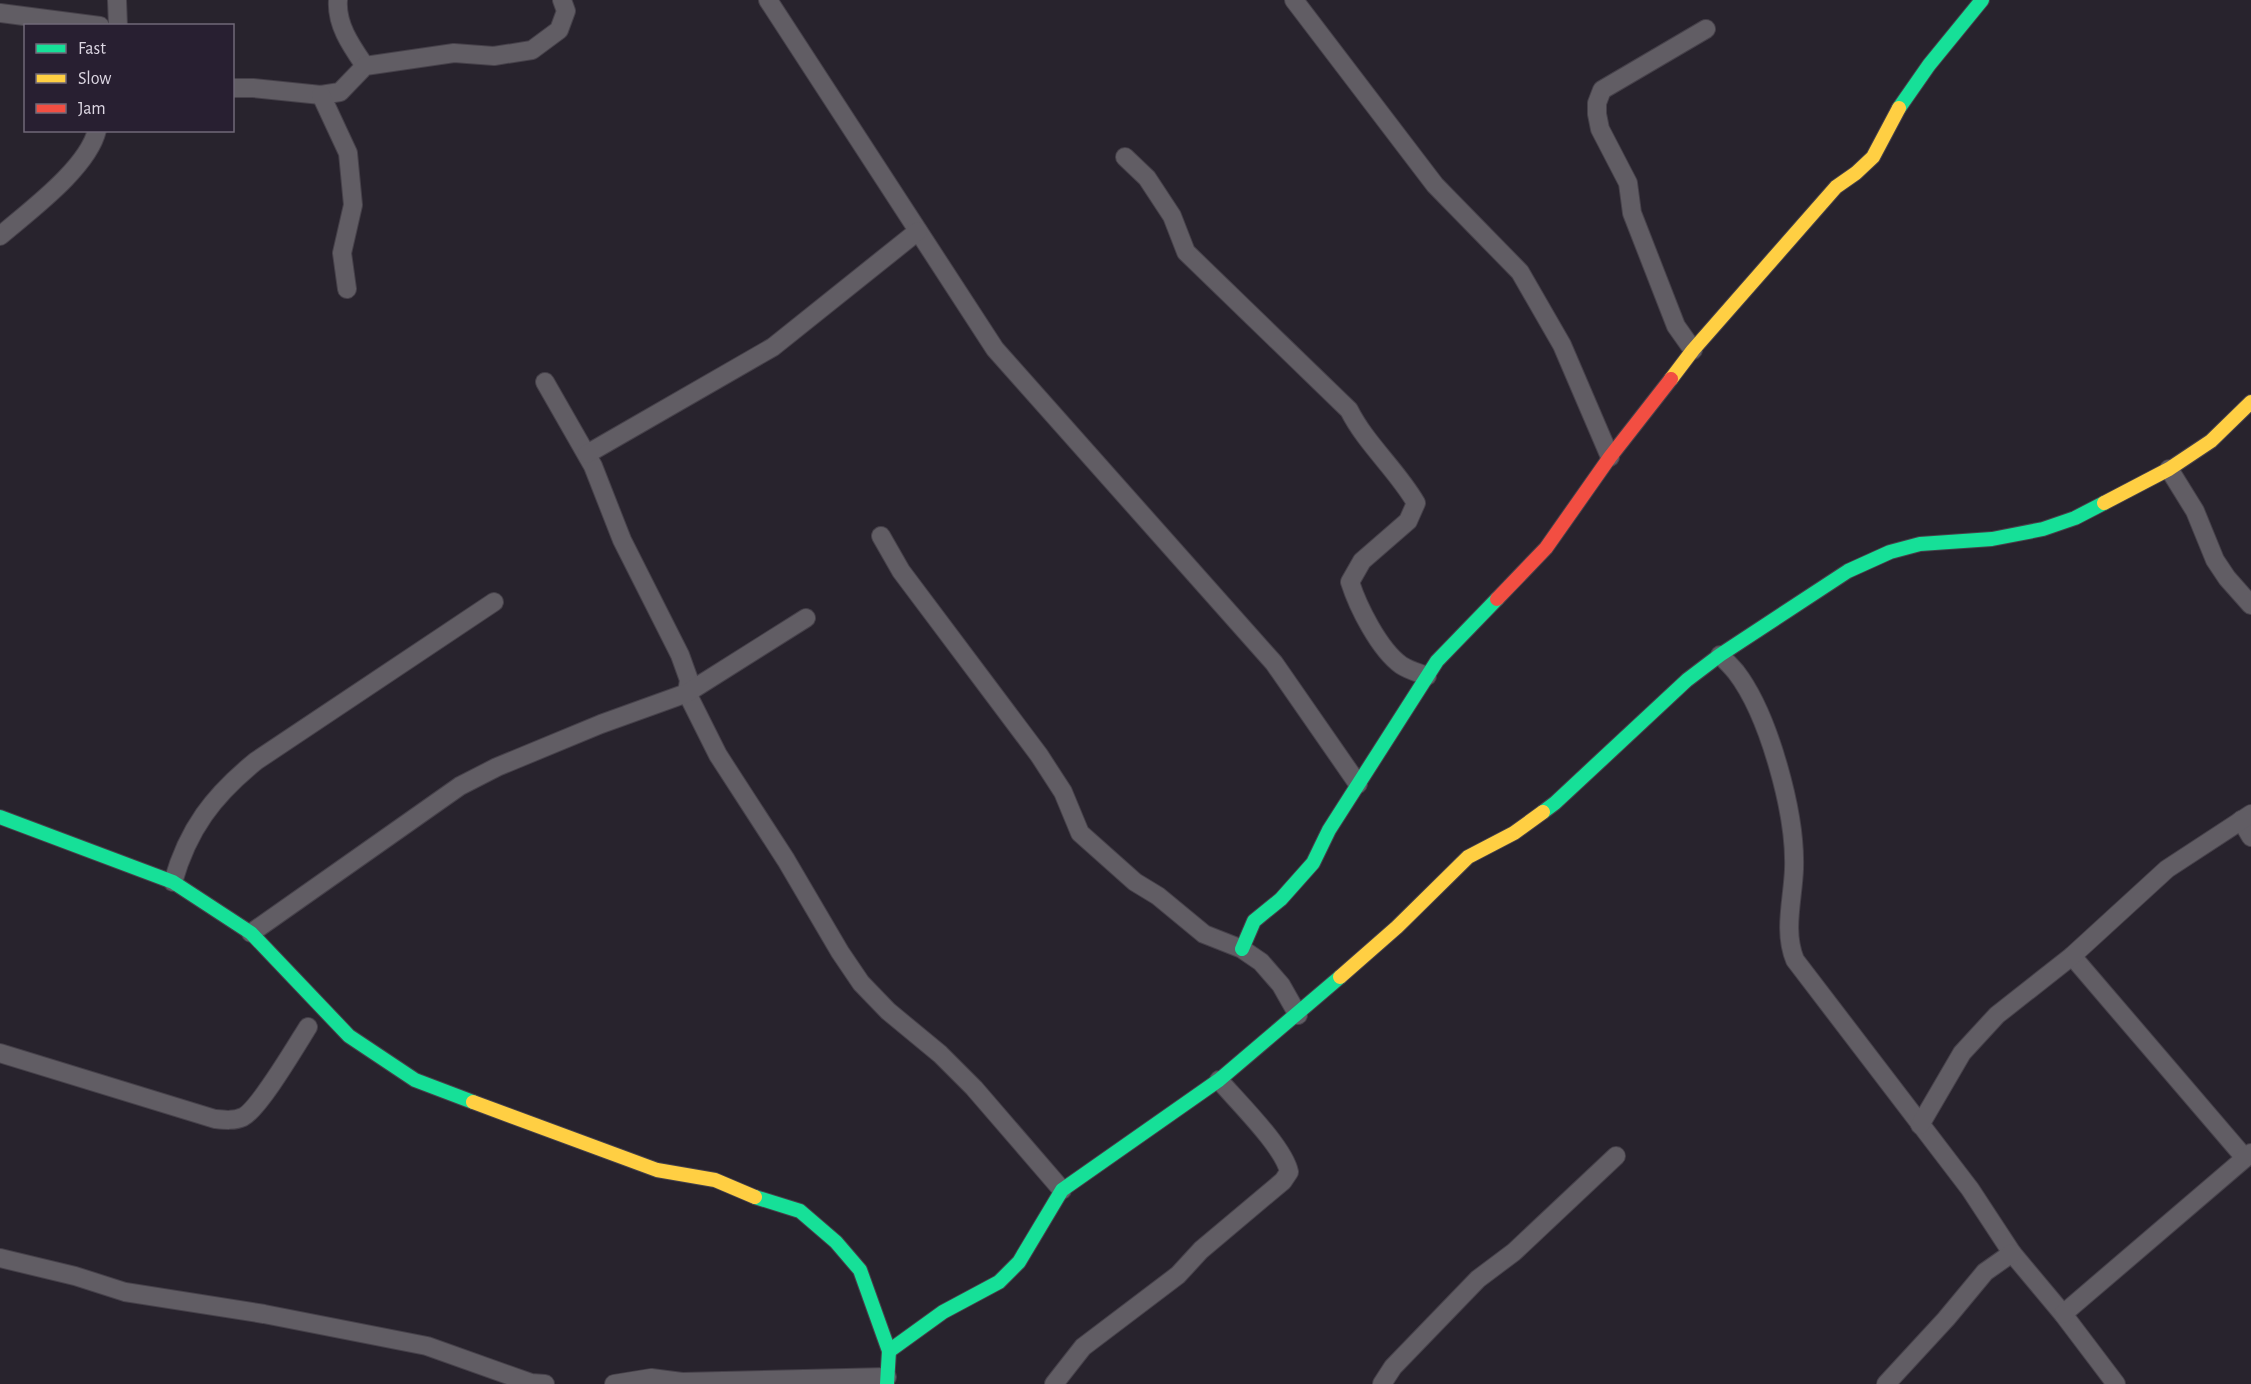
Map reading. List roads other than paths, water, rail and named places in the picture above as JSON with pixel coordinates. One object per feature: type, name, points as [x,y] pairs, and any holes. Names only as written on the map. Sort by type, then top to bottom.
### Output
[{"type":"street","points":[[117,0],[118,24]]},
{"type":"street","points":[[338,0],[347,40],[365,66]]},
{"type":"street","points":[[234,88],[321,95],[340,92],[365,66],[454,53],[494,56],[532,50],[559,30],[567,11],[562,0]]},
{"type":"street","points":[[768,0],[995,349],[1274,663],[1358,784]]},
{"type":"street","points":[[1294,0],[1434,185],[1520,272],[1562,345],[1610,457]]},
{"type":"street","points":[[1242,949],[1254,921],[1281,899],[1313,863],[1329,830],[1437,661],[1546,548],[1610,457],[1693,350],[1836,187],[1852,177],[1871,160],[1883,142],[1888,127],[1901,105],[1982,0]]},
{"type":"street","points":[[0,13],[85,24]]},
{"type":"street","points":[[1693,350],[1676,326],[1632,213],[1628,183],[1600,129],[1597,103],[1602,90],[1706,29]]},
{"type":"street","points":[[321,95],[348,153],[353,205],[342,253],[347,289]]},
{"type":"street","points":[[0,236],[47,196],[80,161],[95,139],[97,132]]},
{"type":"street","points":[[1125,157],[1147,178],[1172,216],[1186,252],[1349,410],[1356,423],[1408,488],[1416,503],[1408,521],[1362,561],[1350,582],[1357,604],[1377,638],[1401,665],[1427,676]]},
{"type":"street","points":[[587,454],[773,347],[918,231]]},
{"type":"street","points":[[545,382],[587,454],[622,540],[680,655],[689,680],[687,693],[718,755],[786,860],[840,952],[861,983],[888,1011],[940,1054],[975,1088],[1062,1190]]},
{"type":"street","points":[[889,1351],[943,1312],[999,1282],[1019,1262],[1062,1190],[1219,1080],[1298,1015],[1397,927],[1468,856],[1514,833],[1555,803],[1687,680],[1720,655],[1799,606],[1848,571],[1890,552],[1920,544],[1992,538],[2043,529],[2074,518],[2169,469],[2211,441],[2251,402]]},
{"type":"street","points":[[2169,469],[2195,511],[2215,560],[2227,578],[2251,605]]},
{"type":"street","points":[[881,536],[901,571],[1039,755],[1063,792],[1080,833],[1135,882],[1158,896],[1203,934],[1242,949],[1261,962],[1274,977],[1298,1015]]},
{"type":"street","points":[[173,882],[180,856],[196,825],[214,799],[236,777],[256,761],[494,602]]},
{"type":"street","points":[[251,933],[460,786],[497,767],[602,724],[687,693],[806,618]]},
{"type":"street","points":[[1720,655],[1736,672],[1761,718],[1782,783],[1790,824],[1794,867],[1788,932],[1790,948],[1795,960],[1970,1189],[2012,1253],[2063,1314],[2116,1384]]},
{"type":"street","points":[[0,817],[173,882],[251,933],[349,1036],[415,1080],[607,1153],[657,1170],[715,1180],[757,1198],[800,1211],[836,1242],[860,1270],[889,1351],[887,1381],[682,1382],[651,1378],[614,1384]]},
{"type":"street","points":[[1920,1125],[1962,1053],[1997,1016],[2072,956],[2167,869],[2246,817],[2251,837]]},
{"type":"street","points":[[2063,1314],[2248,1155],[2072,956]]},
{"type":"street","points":[[0,1053],[215,1119],[230,1121],[244,1117],[256,1106],[308,1027]]},
{"type":"street","points":[[1056,1383],[1083,1347],[1178,1275],[1202,1250],[1283,1181],[1289,1172],[1287,1163],[1277,1149],[1219,1080]]},
{"type":"street","points":[[1382,1384],[1393,1367],[1478,1279],[1514,1252],[1616,1156]]},
{"type":"street","points":[[1886,1384],[1946,1319],[1985,1272],[2012,1253]]},
{"type":"street","points":[[0,1258],[75,1276],[125,1292],[264,1314],[426,1346],[520,1379],[545,1384]]}]
